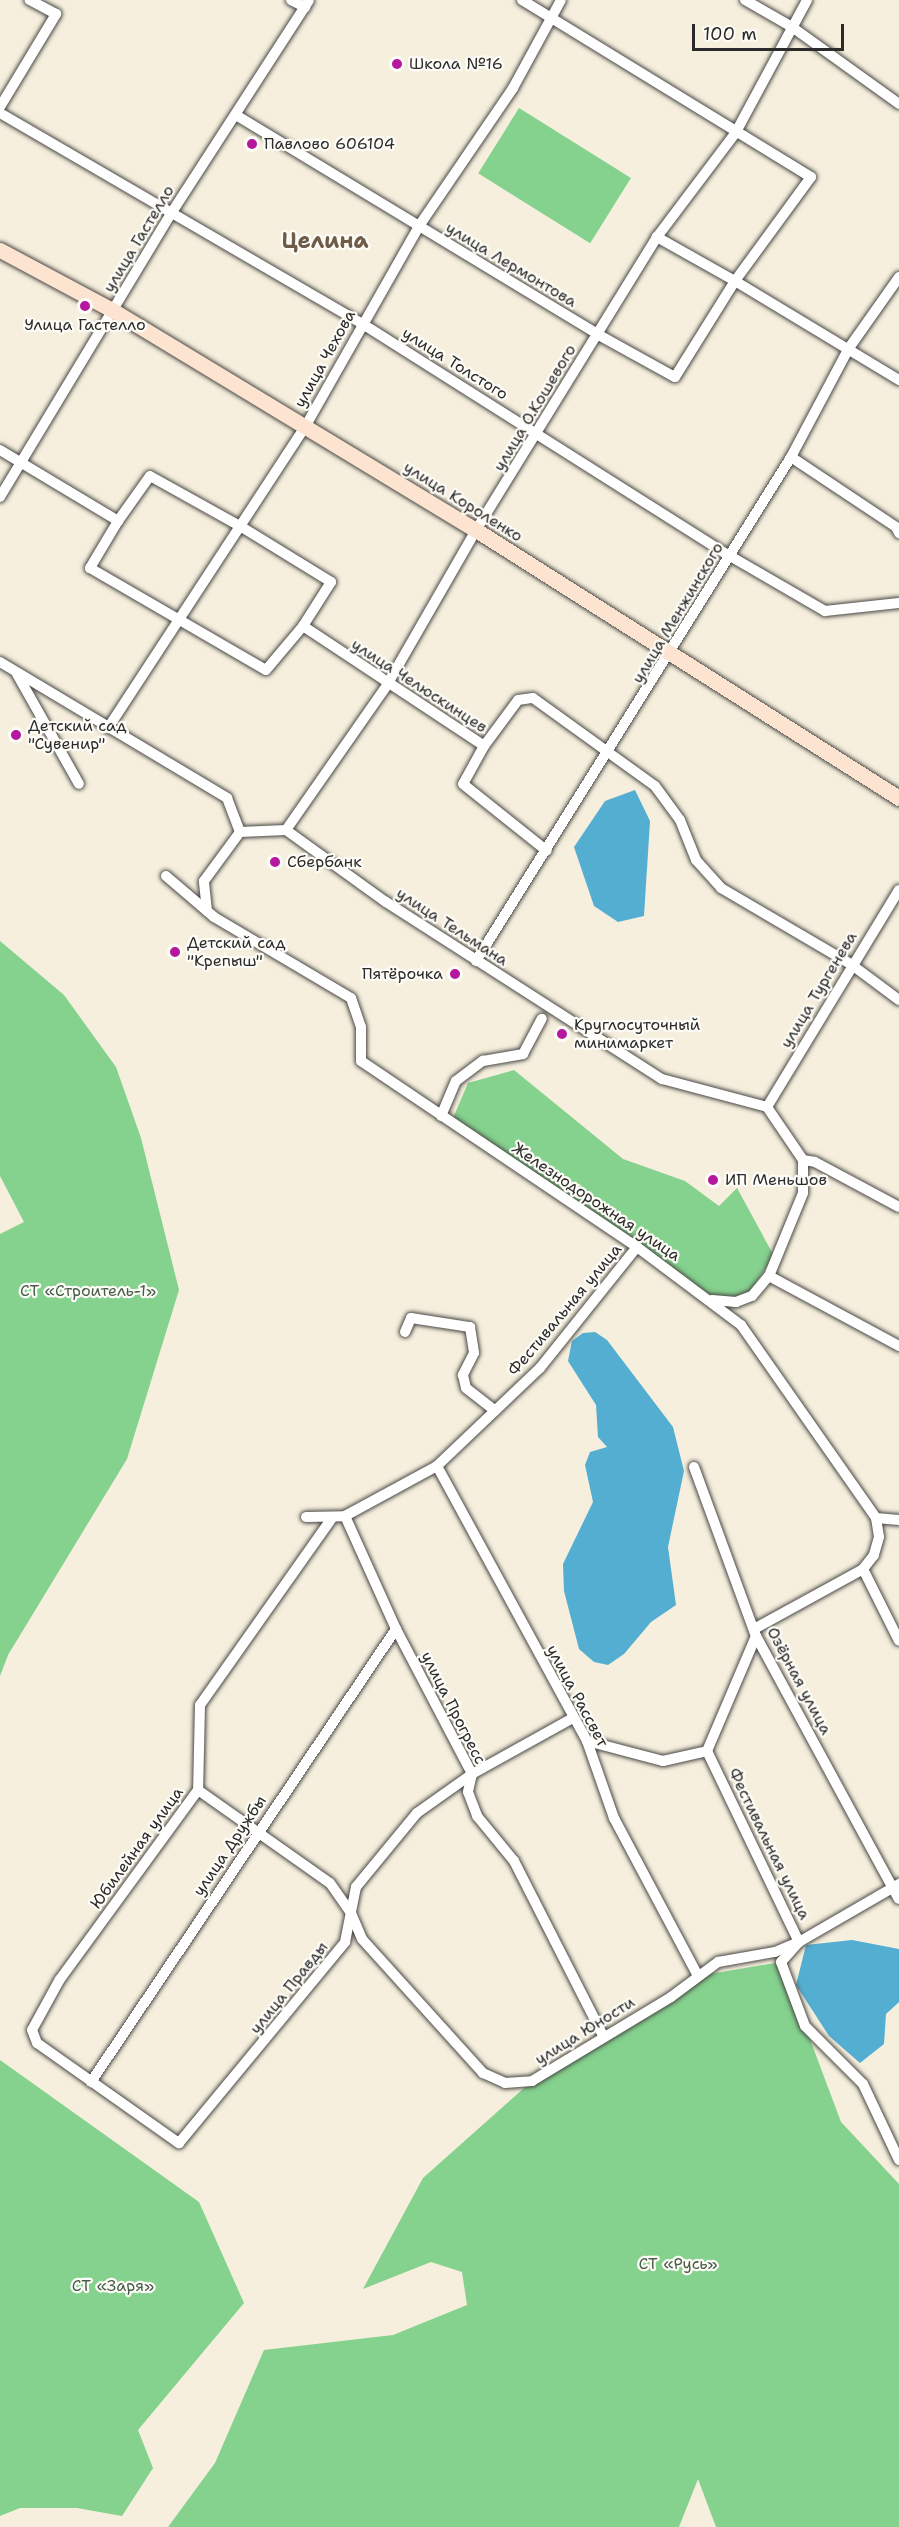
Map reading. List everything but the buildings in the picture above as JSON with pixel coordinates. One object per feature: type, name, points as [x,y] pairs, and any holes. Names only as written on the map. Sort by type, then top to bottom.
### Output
[{"type":"street","points":[[0,107],[56,14],[30,0]]},
{"type":"street","points":[[291,0],[307,3]]},
{"type":"street","name":"улица Лермонтова","points":[[236,115],[597,334],[675,377],[735,281],[811,177],[522,0]]},
{"type":"street","name":"улица Чехова","points":[[108,728],[305,427],[361,323],[419,226],[513,88],[561,0]]},
{"type":"street","points":[[745,0],[792,27],[899,104]]},
{"type":"street","name":"улица О.Кошевого","points":[[286,831],[387,685],[476,530],[539,433],[657,237],[736,132],[807,0]]},
{"type":"street","name":"улица Гастелло","points":[[0,497],[23,464],[172,212],[307,3]]},
{"type":"street","name":"улица Толстого","points":[[0,112],[361,323],[539,433],[730,556],[825,611],[899,603]]},
{"type":"street","points":[[657,237],[849,348],[899,380]]},
{"type":"street","name":"улица Короленко","points":[[0,250],[114,311],[476,530],[899,798]]},
{"type":"street","name":"улица Менжинского","points":[[476,961],[610,751],[791,457],[849,348],[899,277]]},
{"type":"street","points":[[0,450],[118,521]]},
{"type":"street","points":[[791,457],[896,527],[899,533]]},
{"type":"street","points":[[150,476],[240,526],[331,582],[303,626],[266,670],[90,568],[118,521],[150,476]]},
{"type":"street","name":"улица Челюскинцев","points":[[303,626],[387,685],[484,746],[463,784],[547,851]]},
{"type":"street","points":[[0,662],[226,798],[240,832]]},
{"type":"street","points":[[16,672],[79,784]]},
{"type":"street","points":[[484,746],[518,700],[533,698],[610,751],[655,786],[680,819],[696,860],[721,888],[852,965],[899,1000]]},
{"type":"street","points":[[240,832],[286,831]]},
{"type":"street","name":"улица Тельмана","points":[[286,831],[476,961],[662,1079],[767,1107]]},
{"type":"street","points":[[207,911],[204,881],[240,832]]},
{"type":"street","name":"Железнодорожная улица","points":[[166,876],[207,911],[351,998],[361,1027],[361,1061],[637,1247],[712,1300],[741,1325],[876,1518]]},
{"type":"street","name":"улица Тургенева","points":[[767,1107],[899,890]]},
{"type":"street","points":[[441,1116],[456,1082],[483,1061],[523,1054],[542,1019]]},
{"type":"street","points":[[712,1300],[736,1302],[752,1296],[769,1276],[803,1193],[803,1160],[767,1107]]},
{"type":"street","points":[[803,1160],[815,1162],[899,1207]]},
{"type":"street","name":"Фестивальная улица","points":[[306,1517],[345,1516],[437,1466],[540,1368],[637,1247]]},
{"type":"street","points":[[769,1276],[899,1346]]},
{"type":"street","points":[[405,1332],[411,1318],[470,1327],[474,1353],[463,1375],[466,1388],[495,1411]]},
{"type":"street","name":"улица Рассвет","points":[[437,1466],[587,1741],[614,1818],[698,1976]]},
{"type":"street","name":"Озёрная улица","points":[[694,1467],[755,1632],[896,1885],[899,1899]]},
{"type":"street","name":"улица Прогресс","points":[[345,1516],[396,1629],[472,1774],[468,1792],[477,1816],[514,1861],[603,2036]]},
{"type":"street","name":"Юбилейная улица","points":[[179,2143],[37,2043],[32,2030],[60,1979],[198,1790],[200,1705],[332,1518]]},
{"type":"street","points":[[587,1741],[663,1761],[707,1751],[755,1632],[863,1569],[874,1555],[879,1538],[876,1518],[899,1520]]},
{"type":"street","points":[[863,1569],[899,1641]]},
{"type":"street","name":"улица Дружбы","points":[[91,2082],[256,1832],[396,1629]]},
{"type":"street","name":"улица Правды","points":[[179,2143],[345,1942],[356,1887],[417,1813],[472,1774],[573,1718]]},
{"type":"street","name":"Фестивальная улица","points":[[707,1751],[799,1942],[781,1962],[806,2026],[863,2084],[899,2160]]},
{"type":"street","name":"улица Юности","points":[[198,1790],[330,1883],[351,1913],[362,1939],[483,2073],[505,2083],[532,2081],[671,1997],[698,1976],[736,1956],[775,1952],[799,1942],[896,1885]]},
{"type":"green space","points":[[519,108],[631,178],[590,243],[478,173]]},
{"type":"green space","name":"СТ «Строитель-1»","points":[[0,941],[64,995],[116,1067],[141,1138],[179,1290],[127,1459],[8,1655],[0,1676],[0,1234],[24,1222],[0,1176]]},
{"type":"green space","points":[[514,1070],[623,1159],[685,1181],[719,1206],[737,1188],[774,1256],[746,1297],[712,1300],[451,1123],[468,1083]]},
{"type":"green space","name":"СТ «Русь»","points":[[781,1962],[841,2122],[899,2184],[899,2527],[716,2527],[698,2479],[679,2527],[168,2527],[215,2463],[264,2350],[393,2335],[467,2305],[462,2272],[431,2262],[363,2289],[423,2178],[532,2081],[698,1976]]},
{"type":"green space","name":"СТ «Заря»","points":[[0,2060],[199,2202],[244,2303],[138,2430],[153,2468],[122,2516],[77,2508],[20,2508],[0,2516]]},
{"type":"water","points":[[635,790],[650,821],[644,916],[618,922],[594,906],[574,847],[605,801]]},
{"type":"water","points":[[595,1332],[607,1340],[673,1427],[684,1471],[668,1547],[676,1605],[651,1622],[624,1654],[608,1665],[594,1662],[579,1649],[564,1591],[563,1564],[593,1502],[585,1465],[590,1452],[607,1447],[598,1437],[596,1405],[568,1361],[572,1341],[583,1333]]},
{"type":"water","points":[[852,1940],[899,1949],[899,2002],[886,2014],[884,2044],[860,2063],[829,2036],[796,1985],[806,1945]]},
{"type":"place","name":"Школа №16","points":[[397,64]]},
{"type":"place","name":"Павлово 606104","points":[[252,144]]},
{"type":"place","name":"Улица Гастелло","points":[[85,306]]},
{"type":"place","name":"Детский сад \"Сувенир\"","points":[[16,735]]},
{"type":"place","name":"Сбербанк","points":[[275,862]]},
{"type":"place","name":"Детский сад \"Крепыш\"","points":[[175,952]]},
{"type":"place","name":"Пятёрочка","points":[[455,974]]},
{"type":"place","name":"Круглосуточный минимаркет","points":[[562,1034]]},
{"type":"place","name":"ИП Меньшов","points":[[713,1180]]},
{"type":"district","name":"Целина","points":[[325,241]]}]
